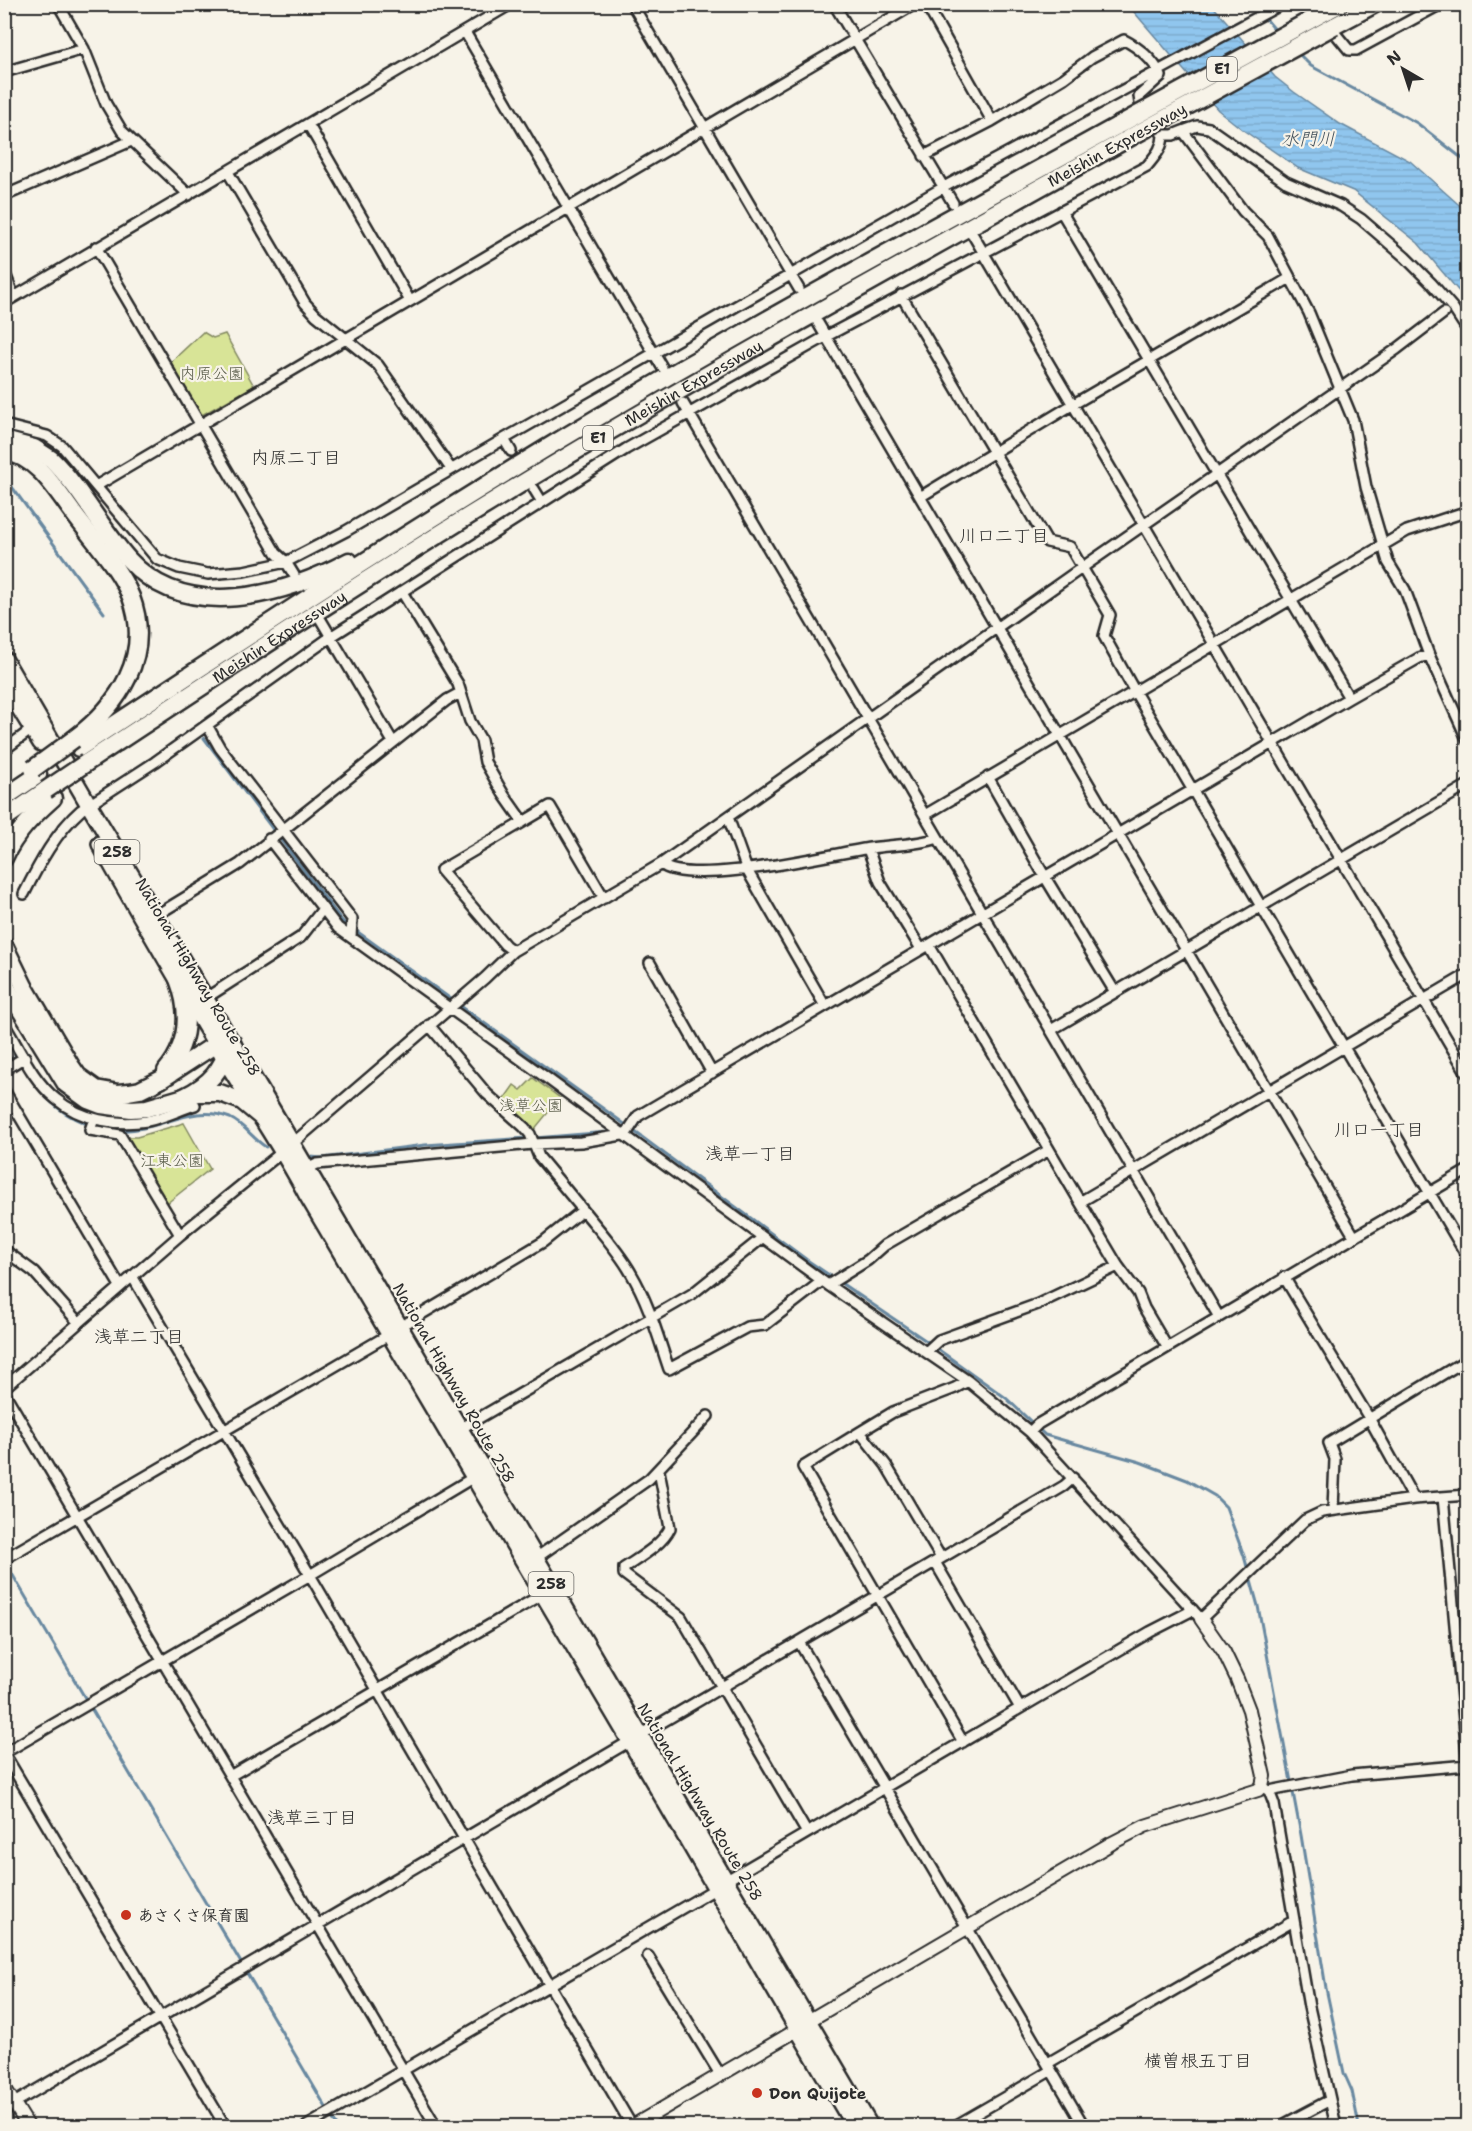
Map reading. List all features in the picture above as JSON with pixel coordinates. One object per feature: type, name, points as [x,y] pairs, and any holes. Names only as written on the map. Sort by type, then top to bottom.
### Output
[{"type":"highway","name":"Meishin Expressway","points":[[4,798],[36,772],[82,755],[161,720],[221,674],[435,537],[628,420],[1122,133],[1333,14],[1375,4]]},
{"type":"highway","name":"Meishin Expressway","points":[[82,755],[221,653],[418,527],[647,389],[807,296],[1122,133]]},
{"type":"highway","points":[[4,440],[34,448],[51,459],[128,559],[150,579],[180,594],[233,598],[275,591],[339,566],[579,425],[647,389]]},
{"type":"highway","points":[[4,451],[30,462],[50,482],[117,572],[133,606],[137,625],[135,654],[125,684],[102,715],[82,755],[14,839],[4,858]]},
{"type":"highway","name":"National Highway Route 258","points":[[4,659],[37,726],[85,808],[178,979],[288,1147],[307,1195],[460,1429],[536,1558],[634,1738]]},
{"type":"highway","name":"National Highway Route 258","points":[[4,682],[37,726]]},
{"type":"highway","points":[[4,790],[36,772]]},
{"type":"highway","points":[[4,819],[50,794]]},
{"type":"highway","name":"National Highway Route 258","points":[[85,808],[206,998],[224,1048],[260,1116],[307,1169],[474,1477],[543,1594],[634,1738],[803,2026],[870,2127]]},
{"type":"highway","points":[[4,945],[24,986],[78,1076],[96,1089],[129,1092],[150,1085],[224,1048]]},
{"type":"highway","points":[[150,1085],[171,1065],[183,1045],[186,1033],[186,1007],[178,979]]},
{"type":"highway","points":[[4,983],[66,1084],[82,1097],[101,1105],[131,1109],[189,1101],[209,1092],[220,1093],[242,1101],[260,1116]]},
{"type":"highway","points":[[189,1101],[221,1068],[224,1048]]},
{"type":"highway","name":"National Highway Route 258","points":[[803,2026],[854,2127]]},
{"type":"street","points":[[58,4],[84,49],[106,104],[122,131],[189,195]]},
{"type":"street","points":[[4,303],[511,4]]},
{"type":"street","points":[[632,4],[799,289]]},
{"type":"street","points":[[834,4],[953,203]]},
{"type":"street","points":[[96,486],[915,4]]},
{"type":"street","points":[[926,4],[992,121]]},
{"type":"street","points":[[4,425],[47,436],[62,446],[157,559],[179,568],[208,574],[244,571],[285,562],[346,531],[944,188],[1282,4]]},
{"type":"street","points":[[1311,5],[1349,50],[1356,50],[1441,4]]},
{"type":"street","points":[[465,32],[662,367]]},
{"type":"street","points":[[24,894],[41,862],[73,818],[332,636],[626,449],[901,295],[1147,166],[1158,153],[1163,135],[1140,102],[1139,96],[1161,76],[1134,45],[1124,40],[1092,57],[1064,78],[992,121],[924,156]]},
{"type":"street","points":[[4,72],[84,49]]},
{"type":"street","points":[[308,124],[410,301]]},
{"type":"street","points":[[1163,135],[1173,135],[1197,126],[1209,128],[1286,182],[1341,206],[1405,256],[1453,308],[1467,331]]},
{"type":"street","points":[[1183,131],[1243,211],[1268,236],[1309,313],[1353,420],[1366,487],[1388,562],[1406,590],[1429,655],[1467,741]]},
{"type":"street","points":[[4,196],[131,141]]},
{"type":"street","points":[[228,172],[305,303],[316,315],[378,365],[451,469]]},
{"type":"street","points":[[1061,211],[1349,698]]},
{"type":"street","points":[[973,235],[1142,526],[1215,644],[1467,1075]]},
{"type":"street","points":[[96,248],[276,553],[294,575]]},
{"type":"street","points":[[4,271],[14,297]]},
{"type":"street","points":[[920,497],[1290,278]]},
{"type":"street","points":[[901,295],[1047,542],[1070,547],[1083,567],[1110,615],[1104,636],[1135,692],[1467,1258]]},
{"type":"street","points":[[4,1388],[180,1235],[288,1147],[513,951],[661,864],[996,627],[1397,349],[1444,313]]},
{"type":"street","points":[[818,323],[1354,1236]]},
{"type":"street","points":[[683,403],[1219,1317]]},
{"type":"street","points":[[504,439],[511,451]]},
{"type":"street","points":[[534,489],[542,502]]},
{"type":"street","points":[[925,815],[1407,531],[1467,511]]},
{"type":"street","points":[[402,592],[458,684],[470,721],[480,740],[485,762],[523,822]]},
{"type":"street","points":[[321,620],[393,742]]},
{"type":"street","points":[[307,1169],[317,1164],[532,1140],[581,1142],[627,1130],[638,1116],[1349,698],[1419,658],[1429,655]]},
{"type":"street","points":[[155,916],[240,864],[447,700],[460,693]]},
{"type":"street","points":[[207,724],[322,910],[338,928],[351,931],[453,1004],[627,1130],[762,1238],[930,1348],[968,1381],[1033,1428],[1073,1478],[1197,1615],[1224,1652],[1249,1710],[1264,1776],[1274,1804],[1309,2007],[1336,2127]]},
{"type":"street","points":[[4,750],[37,726]]},
{"type":"street","points":[[988,777],[1045,878],[1115,992]]},
{"type":"street","points":[[1051,1030],[1467,785]]},
{"type":"street","points":[[513,951],[505,945],[441,870],[550,807],[604,898]]},
{"type":"street","points":[[728,817],[747,870],[825,1006]]},
{"type":"street","points":[[275,834],[352,919],[351,931]]},
{"type":"street","points":[[661,864],[667,869],[685,872],[747,870],[938,838]]},
{"type":"street","points":[[868,849],[880,882],[925,947],[1118,1266],[1138,1293],[1144,1308],[1167,1347]]},
{"type":"street","points":[[206,998],[301,938],[322,910]]},
{"type":"street","points":[[650,963],[712,1073]]},
{"type":"street","points":[[1080,1202],[1467,974]]},
{"type":"street","points":[[4,1024],[21,1059],[55,1098],[94,1119],[124,1123],[149,1121],[189,1101]]},
{"type":"street","points":[[429,1025],[487,1094],[524,1127],[539,1157],[618,1252],[644,1297],[669,1369],[747,1327],[765,1324],[830,1281],[868,1260],[885,1245],[1049,1149]]},
{"type":"street","points":[[4,1070],[21,1059]]},
{"type":"street","points":[[4,1090],[120,1286]]},
{"type":"street","points":[[94,1119],[90,1130],[120,1135],[180,1235]]},
{"type":"street","points":[[1033,1428],[1467,1170]]},
{"type":"street","points":[[4,1559],[543,1242],[583,1210]]},
{"type":"street","points":[[460,1429],[650,1316],[692,1294],[762,1238]]},
{"type":"street","points":[[4,1250],[34,1272],[79,1323]]},
{"type":"street","points":[[930,1348],[1038,1304],[1118,1266]]},
{"type":"street","points":[[132,1276],[310,1575],[632,2127],[967,1928],[1145,1826],[1268,1788],[1352,1775],[1467,1765],[1443,1497]]},
{"type":"street","points":[[1284,1277],[1369,1418],[1414,1499]]},
{"type":"street","points":[[1333,1510],[1335,1459],[1329,1443],[1467,1359]]},
{"type":"street","points":[[963,1742],[802,1467],[893,1413],[968,1381]]},
{"type":"street","points":[[4,1392],[435,2127]]},
{"type":"street","points":[[536,1558],[659,1471],[670,1455],[708,1416]]},
{"type":"street","points":[[860,1432],[886,1465],[1020,1708]]},
{"type":"street","points":[[659,1471],[670,1528],[667,1534],[646,1553],[624,1568],[624,1574],[681,1617],[807,1833]]},
{"type":"street","points":[[225,2127],[5,1753],[474,1477]]},
{"type":"street","points":[[10,2106],[1064,1486],[1073,1478]]},
{"type":"street","points":[[307,2127],[1150,1632],[1197,1615],[1242,1581],[1305,1520],[1322,1512],[1333,1510],[1414,1499],[1467,1495]]},
{"type":"street","points":[[230,1776],[543,1594]]},
{"type":"street","points":[[799,1642],[1084,2127]]},
{"type":"street","points":[[955,2127],[1049,2067],[1294,1923]]},
{"type":"street","points":[[648,1956],[721,2076]]},
{"type":"street","points":[[4,2087],[10,2106],[28,2127]]},
{"type":"street","points":[[1281,2127],[1330,2100]]},
{"type":"green space","name":"内原公園","points":[[203,332],[213,338],[225,334],[254,386],[200,416],[171,362]]},
{"type":"green space","name":"浅草公園","points":[[533,1078],[560,1098],[533,1131],[502,1102],[514,1085],[521,1090]]},
{"type":"green space","name":"江東公園","points":[[184,1123],[210,1169],[166,1204],[125,1137],[137,1137]]},
{"type":"water","name":"水門川","points":[[1128,5],[1212,5],[1275,77],[1294,92],[1340,124],[1410,161],[1467,212],[1467,301],[1418,243],[1353,191],[1298,168],[1218,110]]},
{"type":"waterway","points":[[1253,4],[1277,32]]},
{"type":"waterway","points":[[1297,52],[1311,66],[1417,123],[1468,163]]},
{"type":"waterway","points":[[4,476],[104,613]]},
{"type":"waterway","points":[[204,738],[342,921],[349,927]]},
{"type":"waterway","points":[[355,930],[619,1120],[807,1260],[1006,1398],[1045,1435],[1140,1462],[1187,1480],[1215,1496],[1226,1507],[1244,1556],[1258,1606],[1301,1835],[1326,1988],[1344,2073],[1352,2091],[1359,2126]]},
{"type":"waterway","points":[[4,1038],[16,1056],[4,1063]]},
{"type":"waterway","points":[[16,1056],[28,1074]]},
{"type":"waterway","points":[[37,1086],[58,1108],[85,1123]]},
{"type":"waterway","points":[[120,1130],[134,1130],[188,1116],[216,1114],[235,1121],[266,1147]]},
{"type":"waterway","points":[[98,1127],[110,1129]]},
{"type":"waterway","points":[[535,1138],[608,1132]]},
{"type":"waterway","points":[[311,1157],[322,1158],[425,1145],[528,1138]]},
{"type":"waterway","points":[[8,1567],[337,2126]]},
{"type":"place","name":"あさくさ保育園","points":[[126,1915]]},
{"type":"place","name":"Don Quijote","points":[[757,2093]]},
{"type":"district","name":"内原二丁目","points":[[296,458]]},
{"type":"district","name":"川口二丁目","points":[[1004,536]]},
{"type":"district","name":"川口一丁目","points":[[1379,1130]]},
{"type":"district","name":"浅草一丁目","points":[[750,1154]]},
{"type":"district","name":"浅草二丁目","points":[[139,1337]]},
{"type":"district","name":"浅草三丁目","points":[[312,1818]]},
{"type":"district","name":"横曽根五丁目","points":[[1198,2061]]}]
